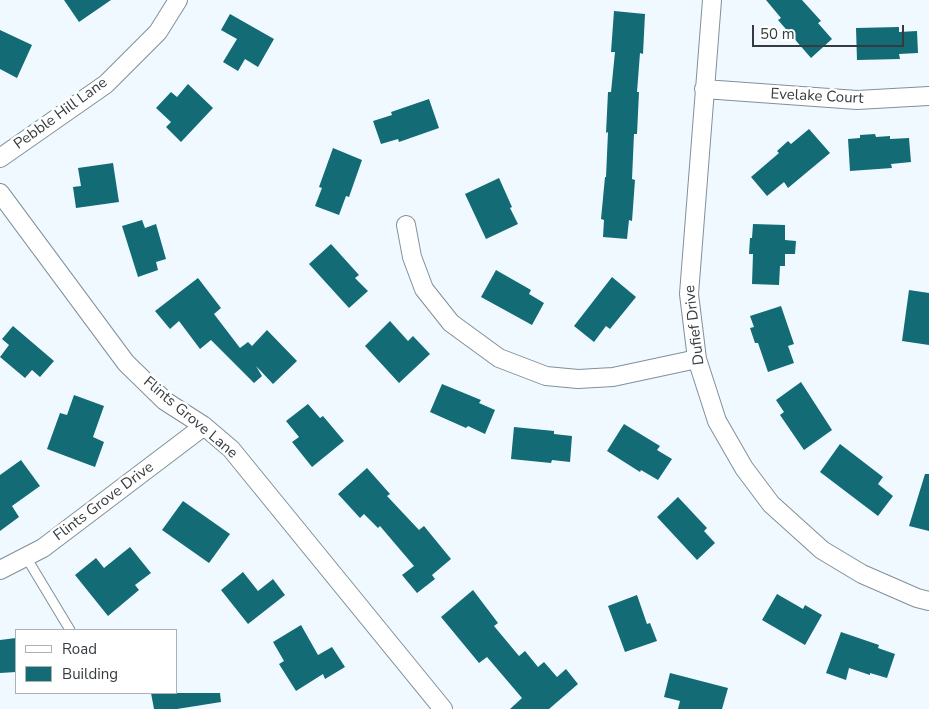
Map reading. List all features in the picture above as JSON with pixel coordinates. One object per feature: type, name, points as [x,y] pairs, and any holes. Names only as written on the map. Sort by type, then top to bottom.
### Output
[{"type":"street","name":"Pebble Hill Lane","points":[[0,158],[106,84],[158,32],[178,0]]},
{"type":"street","name":"Dufief Drive","points":[[712,0],[689,294],[697,359],[717,421],[744,468],[771,504],[822,550],[862,574],[917,598],[929,601]]},
{"type":"street","name":"Evelake Court","points":[[704,89],[858,100],[929,96]]},
{"type":"street","name":"Flints Grove Lane","points":[[0,193],[126,363],[166,401],[204,426],[231,449],[443,709]]},
{"type":"street","points":[[406,225],[412,256],[424,289],[451,323],[499,358],[546,376],[578,379],[613,377],[697,359]]},
{"type":"street","name":"Flints Grove Drive","points":[[0,570],[43,548],[204,426]]},
{"type":"lane","points":[[26,557],[69,629]]},
{"type":"building","points":[[64,0],[111,0],[79,22]]},
{"type":"building","points":[[766,0],[802,0],[821,21],[818,23],[832,39],[811,58],[778,20],[781,18]]},
{"type":"building","points":[[614,11],[645,14],[643,54],[640,53],[637,92],[639,92],[637,134],[634,134],[632,179],[635,180],[632,221],[629,220],[627,239],[603,237],[604,220],[601,219],[606,177],[608,92],[611,92],[615,52],[611,52]]},
{"type":"building","points":[[230,14],[274,39],[258,67],[245,59],[238,71],[223,62],[237,39],[221,30]]},
{"type":"building","points":[[899,27],[899,32],[917,31],[918,53],[899,54],[900,59],[857,60],[856,28]]},
{"type":"building","points":[[0,30],[32,45],[17,78],[0,69]]},
{"type":"building","points":[[188,84],[213,108],[181,142],[166,127],[171,122],[156,108],[171,92],[177,97]]},
{"type":"building","points":[[429,99],[439,128],[399,142],[398,139],[381,144],[373,121],[392,115],[391,112]]},
{"type":"building","points":[[809,129],[830,153],[788,188],[784,182],[767,196],[751,177],[779,153],[777,151],[788,141],[791,144]]},
{"type":"building","points":[[875,134],[876,137],[890,136],[890,139],[909,138],[911,162],[891,164],[892,168],[850,171],[848,139],[860,138],[860,135]]},
{"type":"building","points":[[333,148],[362,160],[349,197],[346,196],[339,215],[315,206],[322,188],[319,187]]},
{"type":"building","points":[[113,163],[119,202],[76,208],[73,187],[81,186],[78,168]]},
{"type":"building","points":[[499,178],[518,224],[486,239],[465,194]]},
{"type":"building","points":[[142,220],[145,228],[156,224],[166,259],[156,262],[158,270],[138,277],[122,226]]},
{"type":"building","points":[[753,224],[785,225],[785,240],[796,241],[795,254],[785,254],[785,266],[780,266],[779,285],[752,284],[753,254],[749,254]]},
{"type":"building","points":[[331,244],[359,275],[355,278],[368,291],[349,308],[309,264]]},
{"type":"building","points":[[496,270],[531,290],[529,294],[544,303],[532,325],[481,297]]},
{"type":"building","points":[[612,277],[636,297],[610,329],[606,326],[594,342],[574,326]]},
{"type":"building","points":[[198,278],[221,308],[214,314],[240,348],[248,342],[252,346],[267,330],[297,361],[273,384],[256,366],[262,376],[254,383],[211,340],[200,349],[179,321],[170,329],[155,311]]},
{"type":"building","points":[[909,290],[929,293],[929,345],[902,341]]},
{"type":"building","points":[[781,306],[794,344],[788,346],[794,363],[768,372],[758,343],[755,343],[750,328],[754,327],[750,316]]},
{"type":"building","points":[[390,321],[408,341],[413,336],[430,354],[399,383],[365,346]]},
{"type":"building","points":[[13,326],[54,361],[40,377],[32,370],[25,378],[0,357],[9,345],[2,339]]},
{"type":"building","points":[[801,382],[832,430],[804,450],[780,415],[784,412],[776,400]]},
{"type":"building","points":[[442,384],[481,400],[479,403],[495,410],[485,434],[430,412]]},
{"type":"building","points":[[74,395],[104,406],[93,437],[104,442],[95,467],[47,449],[60,413],[67,415]]},
{"type":"building","points":[[308,404],[320,418],[323,416],[344,441],[312,467],[292,442],[299,437],[286,421]]},
{"type":"building","points":[[624,424],[660,446],[657,450],[672,459],[658,480],[641,470],[640,472],[607,451]]},
{"type":"building","points":[[514,427],[554,431],[554,434],[572,436],[570,462],[552,460],[551,463],[511,459]]},
{"type":"building","points":[[840,444],[883,477],[878,484],[893,496],[878,516],[820,472]]},
{"type":"building","points":[[21,460],[40,486],[12,506],[19,517],[0,531],[0,475]]},
{"type":"building","points":[[367,468],[390,494],[387,496],[419,530],[424,526],[451,559],[432,575],[435,579],[417,593],[402,575],[414,566],[380,526],[378,528],[364,514],[360,518],[338,494]]},
{"type":"building","points":[[925,474],[929,474],[929,531],[909,526]]},
{"type":"building","points":[[678,497],[707,528],[704,531],[715,543],[697,560],[657,517]]},
{"type":"building","points":[[183,501],[230,534],[209,563],[162,530]]},
{"type":"building","points":[[130,547],[151,573],[135,585],[139,590],[108,616],[75,575],[96,558],[104,568]]},
{"type":"building","points":[[243,572],[258,591],[273,579],[285,595],[248,624],[221,590]]},
{"type":"building","points":[[473,590],[498,623],[494,626],[519,656],[525,651],[538,667],[544,662],[557,677],[566,669],[578,684],[549,709],[510,709],[522,698],[487,657],[479,663],[441,617]]},
{"type":"building","points":[[777,594],[803,609],[805,605],[822,615],[805,645],[762,620]]},
{"type":"building","points":[[637,595],[647,624],[650,623],[657,641],[625,652],[608,606]]},
{"type":"building","points":[[301,625],[318,655],[332,647],[345,667],[325,679],[323,674],[296,691],[279,664],[284,661],[273,642]]},
{"type":"building","points":[[841,632],[879,645],[878,648],[895,654],[887,678],[849,668],[846,680],[826,673]]},
{"type":"building","points":[[15,638],[15,672],[0,673],[0,640]]},
{"type":"building","points":[[670,673],[728,688],[722,709],[678,709],[680,701],[664,697]]},
{"type":"building","points":[[220,693],[221,702],[177,709],[154,709],[151,694]]}]
